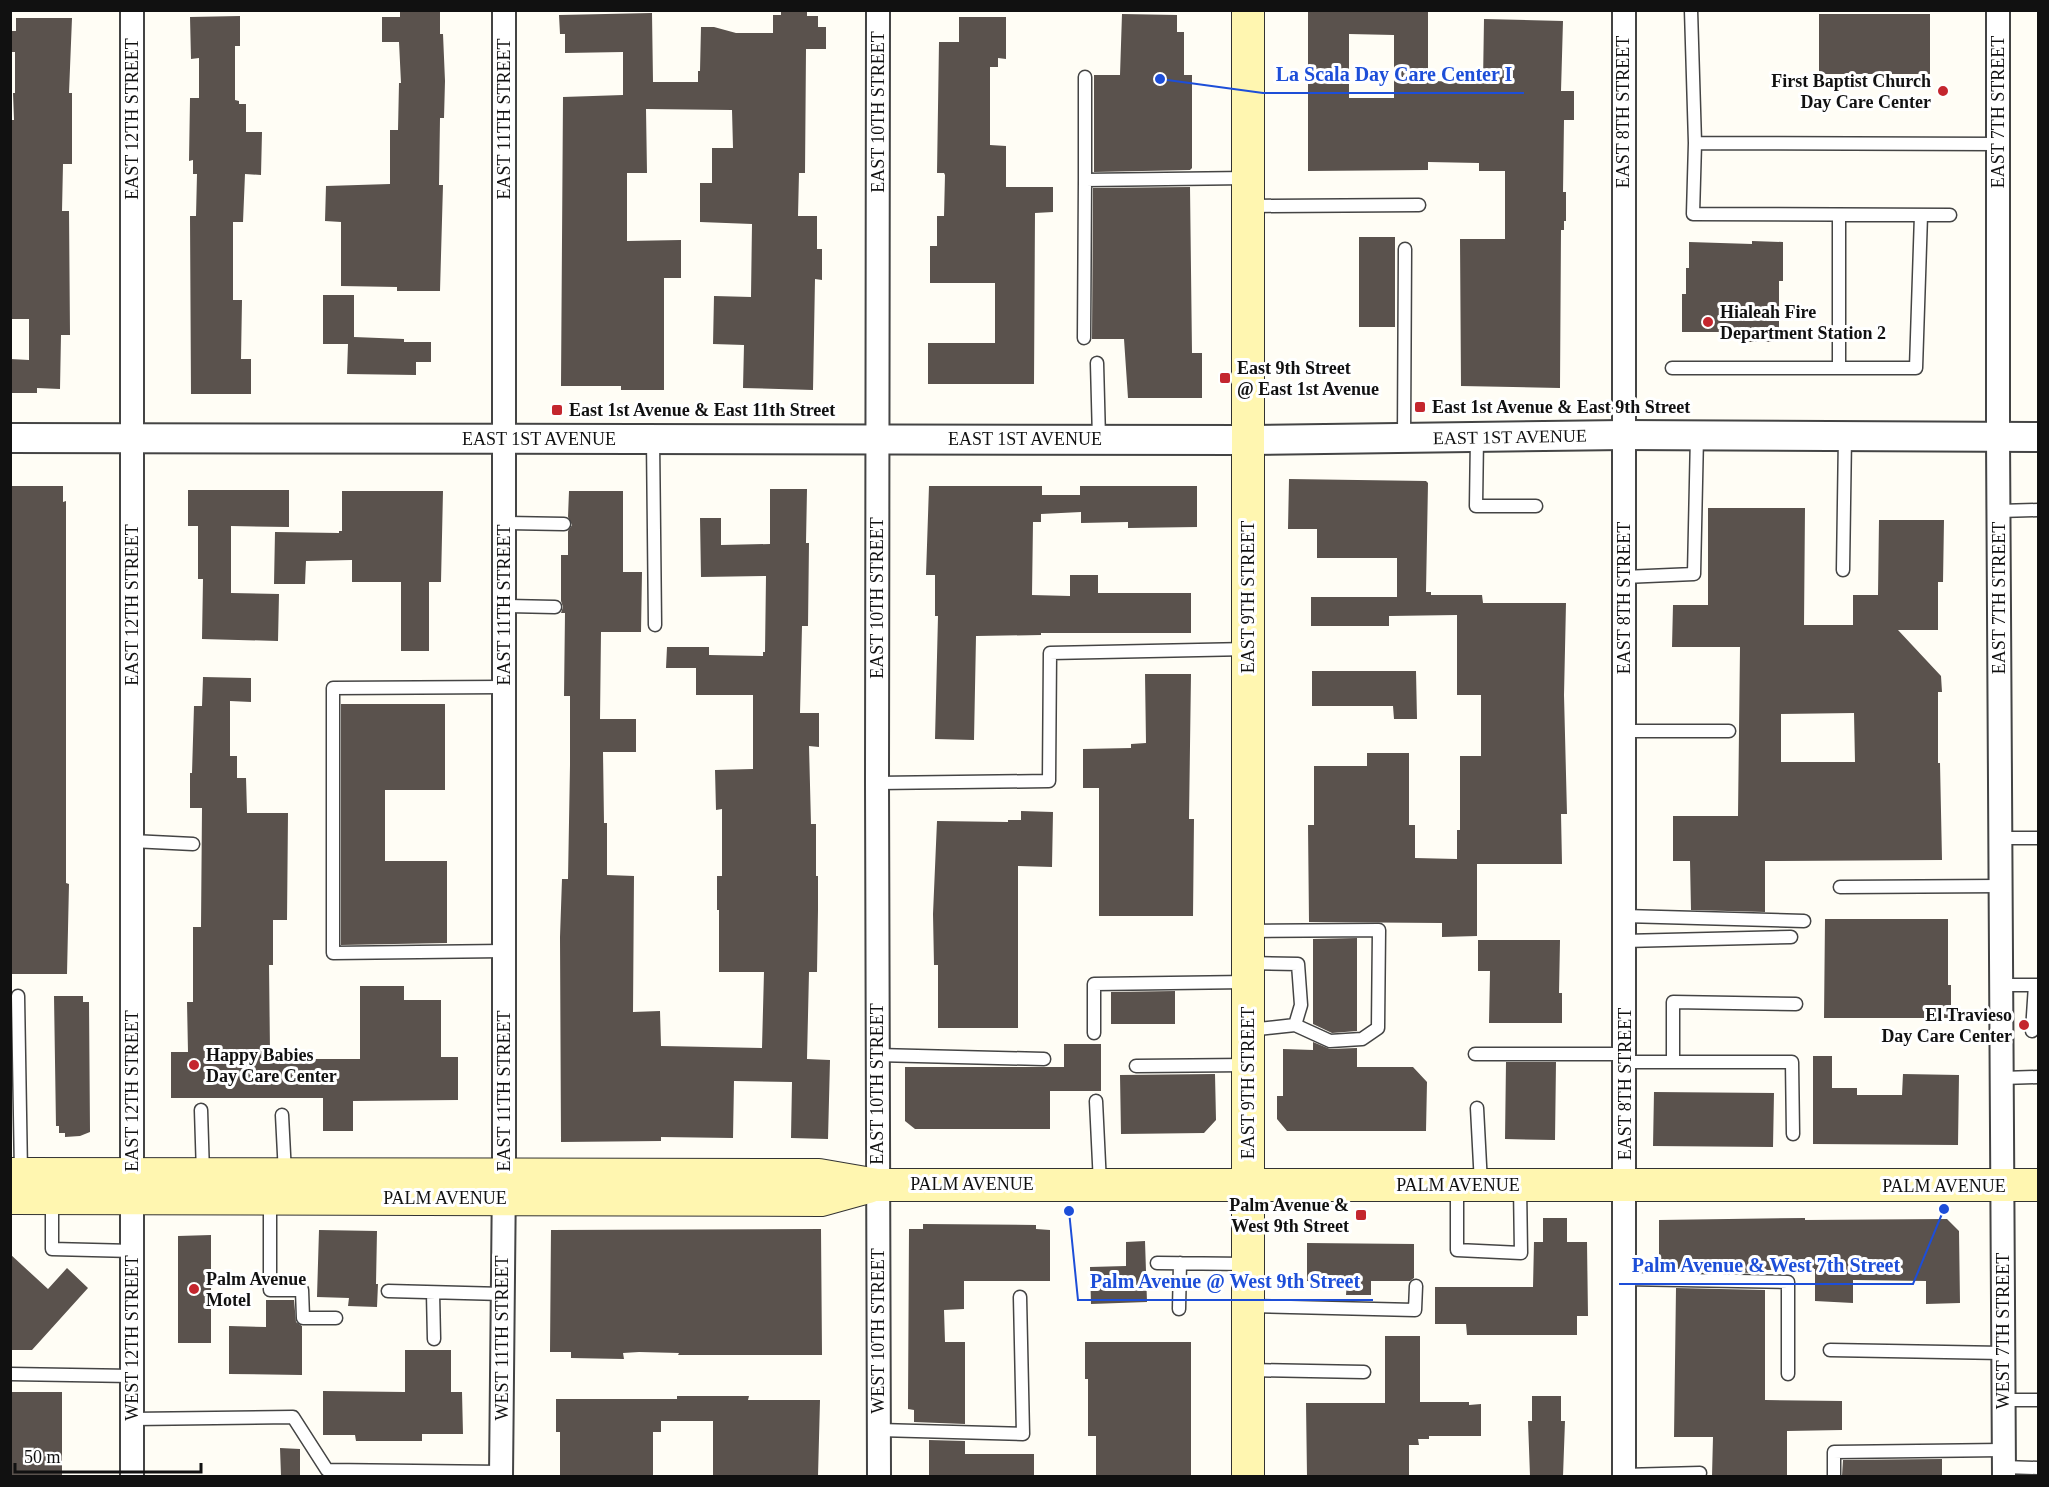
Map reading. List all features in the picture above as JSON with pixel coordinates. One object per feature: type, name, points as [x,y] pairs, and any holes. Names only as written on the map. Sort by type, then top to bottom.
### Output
[{"type":"main road","name":"EAST 9TH STREET","points":[[1248,10],[1248,1476]]},
{"type":"main road","name":"PALM AVENUE","points":[[14,1182],[52,1198],[203,1175],[277,1186]]},
{"type":"main road","name":"PALM AVENUE","points":[[14,1182],[132,1187],[503,1187],[819,1175],[878,1185],[2038,1185]]},
{"type":"street","name":"EAST 12TH STREET","points":[[132,10],[132,1187]]},
{"type":"street","name":"EAST 11TH STREET","points":[[503,1187],[504,10]]},
{"type":"street","name":"EAST 10TH STREET","points":[[878,10],[878,1185]]},
{"type":"street","name":"EAST 8TH STREET","points":[[1623,10],[1624,1476]]},
{"type":"street","name":"EAST 7TH STREET","points":[[1998,10],[2002,1186]]},
{"type":"street","name":"EAST 1ST AVENUE","points":[[10,438],[1248,440],[1623,435],[2038,437]]},
{"type":"street","name":"WEST 10TH STREET","points":[[878,1185],[879,1476]]},
{"type":"street","name":"WEST 7TH STREET","points":[[2002,1186],[2003,1465]]},
{"type":"street","name":"WEST 12TH STREET","points":[[132,1187],[132,1476]]},
{"type":"street","name":"WEST 11TH STREET","points":[[501,1474],[503,1187]]},
{"type":"lane","points":[[1691,10],[1695,143],[1693,214],[1950,215]]},
{"type":"lane","points":[[1084,338],[1085,77]]},
{"type":"lane","points":[[1695,143],[1998,144]]},
{"type":"lane","points":[[1084,180],[1419,205]]},
{"type":"lane","points":[[1839,214],[1839,368]]},
{"type":"lane","points":[[1672,369],[1916,368],[1921,215]]},
{"type":"lane","points":[[1404,438],[1405,249]]},
{"type":"lane","points":[[1097,363],[1099,439]]},
{"type":"lane","points":[[1624,576],[1694,574],[1697,436]]},
{"type":"lane","points":[[1844,570],[1845,436]]},
{"type":"lane","points":[[1477,437],[1476,506],[1536,506]]},
{"type":"lane","points":[[653,439],[655,625]]},
{"type":"lane","points":[[1999,511],[2038,510]]},
{"type":"lane","points":[[504,523],[564,524]]},
{"type":"lane","points":[[504,606],[555,607]]},
{"type":"lane","points":[[877,783],[1049,781],[1050,653],[1248,649]]},
{"type":"lane","points":[[503,687],[333,688],[333,953],[504,951]]},
{"type":"lane","points":[[1624,731],[1729,731]]},
{"type":"lane","points":[[2000,838],[2038,838]]},
{"type":"lane","points":[[132,841],[193,844]]},
{"type":"lane","points":[[1840,887],[2001,886]]},
{"type":"lane","points":[[1624,916],[1804,921]]},
{"type":"lane","points":[[1248,931],[1379,930],[1378,1028],[1362,1038],[1330,1041],[1295,1025],[1248,1030]]},
{"type":"lane","points":[[1624,941],[1791,937]]},
{"type":"lane","points":[[1094,1032],[1094,984],[1248,972],[1298,964],[1301,1005],[1295,1025]]},
{"type":"lane","points":[[2001,984],[2037,985],[2032,1031]]},
{"type":"lane","points":[[14,1182],[18,996]]},
{"type":"lane","points":[[1673,1062],[1673,1002],[1796,1004]]},
{"type":"lane","points":[[1475,1054],[1625,1058],[1673,1062],[1792,1062],[1793,1134]]},
{"type":"lane","points":[[878,1055],[1044,1059]]},
{"type":"lane","points":[[1136,1066],[1248,1065]]},
{"type":"lane","points":[[2002,1078],[2038,1077]]},
{"type":"lane","points":[[1096,1101],[1100,1184]]},
{"type":"lane","points":[[1477,1108],[1469,1185],[1457,1250],[1521,1253],[1520,1185]]},
{"type":"lane","points":[[201,1110],[203,1175]]},
{"type":"lane","points":[[282,1115],[270,1290],[302,1290],[303,1318],[336,1318]]},
{"type":"lane","points":[[52,1198],[52,1249],[133,1251]]},
{"type":"lane","points":[[1157,1263],[1248,1264]]},
{"type":"lane","points":[[1179,1309],[1180,1263]]},
{"type":"lane","points":[[1624,1279],[1788,1282],[1788,1374]]},
{"type":"lane","points":[[1249,1306],[1415,1310],[1416,1286]]},
{"type":"lane","points":[[388,1291],[503,1294]]},
{"type":"lane","points":[[433,1293],[434,1339]]},
{"type":"lane","points":[[879,1430],[1023,1434],[1020,1297]]},
{"type":"lane","points":[[1830,1350],[2003,1353]]},
{"type":"lane","points":[[1248,1370],[1364,1372]]},
{"type":"lane","points":[[10,1374],[132,1376]]},
{"type":"lane","points":[[2003,1400],[2038,1400]]},
{"type":"lane","points":[[132,1419],[293,1417],[327,1470],[501,1474]]},
{"type":"lane","points":[[1834,1476],[1834,1452],[2038,1468]]},
{"type":"lane","points":[[1624,1476],[1700,1473]]},
{"type":"building","points":[[400,10],[440,10],[445,81],[444,118],[440,118],[439,185],[443,185],[440,291],[397,291],[397,287],[341,286],[341,222],[325,221],[326,186],[390,184],[390,130],[398,130],[399,83],[401,83],[399,42],[382,42],[382,17],[400,17]]},
{"type":"building","points":[[1308,10],[1428,10],[1428,81],[1483,82],[1484,19],[1563,21],[1561,91],[1574,91],[1574,120],[1564,120],[1563,192],[1566,192],[1566,221],[1564,221],[1564,230],[1561,230],[1560,388],[1461,386],[1460,239],[1505,239],[1505,171],[1479,171],[1479,163],[1428,162],[1428,170],[1308,171]],"holes":[[[1349,34],[1394,35],[1394,98],[1349,98]]]},
{"type":"building","points":[[781,11],[807,12],[807,16],[818,16],[818,27],[826,27],[826,49],[806,49],[805,173],[799,173],[798,216],[817,216],[817,249],[822,249],[822,280],[815,279],[813,390],[743,388],[744,345],[713,344],[714,296],[751,297],[752,224],[700,222],[700,183],[712,183],[712,148],[733,148],[732,110],[646,109],[647,173],[627,173],[627,241],[681,240],[681,278],[664,278],[664,390],[621,390],[621,386],[561,386],[563,97],[623,95],[623,52],[565,53],[565,34],[560,34],[559,15],[652,13],[653,82],[698,82],[701,27],[714,27],[736,33],[773,33],[773,15],[781,15]]},
{"type":"building","points":[[1122,14],[1177,15],[1177,32],[1184,32],[1184,75],[1192,75],[1192,168],[1190,170],[1094,172],[1094,75],[1120,75]]},
{"type":"building","points":[[1819,14],[1930,14],[1930,74],[1819,74]]},
{"type":"building","points":[[240,16],[240,46],[235,46],[235,100],[239,101],[239,104],[246,104],[246,132],[262,132],[261,175],[245,174],[243,222],[233,222],[233,300],[242,300],[241,359],[251,359],[251,394],[191,394],[190,216],[196,216],[197,174],[193,174],[193,160],[189,161],[190,98],[199,98],[199,58],[191,59],[190,17]]},
{"type":"building","points":[[959,17],[1006,17],[1006,59],[998,58],[998,67],[990,67],[990,145],[1006,146],[1006,187],[1053,187],[1053,212],[1035,213],[1034,384],[928,384],[928,343],[995,343],[995,283],[930,283],[930,246],[937,246],[937,216],[944,216],[945,175],[937,173],[939,42],[959,42]]},
{"type":"building","points":[[16,18],[72,18],[69,93],[72,93],[72,164],[63,164],[62,211],[69,211],[70,335],[61,335],[60,389],[37,388],[37,393],[10,393],[10,359],[29,360],[29,319],[10,319],[10,120],[14,120],[15,52],[10,52],[10,31],[16,31]]},
{"type":"building","points":[[1190,187],[1192,353],[1202,353],[1202,398],[1128,398],[1124,339],[1092,339],[1093,188]]},
{"type":"building","points":[[1359,237],[1395,237],[1395,327],[1359,327]]},
{"type":"building","points":[[1752,241],[1783,242],[1783,281],[1779,281],[1779,342],[1737,342],[1737,332],[1682,332],[1682,294],[1686,294],[1689,242],[1752,244]]},
{"type":"building","points":[[323,295],[354,295],[354,337],[431,342],[431,362],[416,362],[416,375],[347,374],[348,344],[323,344]]},
{"type":"building","points":[[1289,479],[1426,481],[1428,483],[1426,592],[1431,592],[1431,595],[1482,595],[1483,603],[1566,603],[1564,695],[1567,814],[1561,814],[1562,864],[1477,864],[1477,936],[1442,937],[1442,923],[1309,922],[1308,825],[1314,825],[1314,766],[1367,766],[1367,753],[1409,753],[1409,825],[1415,825],[1415,858],[1457,859],[1457,830],[1460,830],[1460,756],[1481,756],[1481,695],[1457,695],[1457,615],[1389,616],[1389,626],[1311,626],[1311,597],[1397,597],[1397,558],[1317,558],[1317,529],[1288,529]]},
{"type":"building","points":[[10,486],[63,486],[63,502],[66,501],[66,883],[69,884],[67,974],[10,974]]},
{"type":"building","points":[[929,486],[1042,486],[1042,495],[1080,495],[1080,486],[1197,486],[1197,527],[1128,528],[1128,522],[1081,523],[1081,512],[1041,514],[1041,522],[1033,522],[1032,595],[1070,596],[1070,575],[1098,575],[1098,593],[1191,593],[1191,633],[1041,633],[1041,635],[976,636],[974,740],[935,739],[938,616],[935,616],[935,575],[926,575]]},
{"type":"building","points":[[770,489],[807,489],[808,626],[802,626],[800,713],[819,713],[819,747],[809,746],[811,824],[816,824],[818,910],[817,972],[809,972],[807,1059],[830,1060],[828,1139],[791,1138],[792,1082],[734,1081],[733,1138],[661,1137],[661,1141],[561,1142],[560,937],[562,879],[568,879],[570,696],[564,696],[565,613],[561,613],[563,607],[561,555],[568,555],[568,531],[572,525],[568,517],[569,491],[623,491],[623,572],[642,572],[641,632],[601,632],[600,719],[636,719],[636,752],[603,752],[607,875],[634,876],[633,1012],[660,1011],[661,1046],[762,1048],[764,972],[719,972],[719,910],[717,910],[717,876],[722,876],[722,809],[716,810],[715,770],[753,769],[753,695],[696,695],[696,668],[666,668],[667,647],[709,647],[709,655],[763,656],[765,652],[766,576],[701,577],[700,518],[721,518],[721,545],[770,544]]},
{"type":"building","points":[[188,490],[289,490],[289,527],[231,526],[231,593],[279,594],[278,641],[202,639],[203,579],[198,579],[198,526],[188,526]]},
{"type":"building","points":[[342,491],[443,491],[441,582],[429,582],[429,651],[401,651],[401,582],[352,582],[352,560],[306,561],[305,584],[274,584],[275,532],[339,533],[342,531]]},
{"type":"building","points":[[1708,508],[1805,508],[1804,625],[1853,625],[1853,595],[1878,595],[1879,520],[1944,520],[1943,582],[1938,582],[1938,630],[1898,630],[1941,676],[1942,692],[1938,692],[1938,763],[1940,763],[1942,860],[1765,861],[1765,912],[1691,910],[1690,861],[1673,861],[1673,816],[1738,816],[1740,647],[1672,647],[1673,605],[1708,605]],"holes":[[[1854,713],[1855,762],[1781,762],[1781,714]]]},
{"type":"building","points":[[1312,671],[1416,671],[1417,719],[1394,719],[1393,706],[1312,706]]},
{"type":"building","points":[[1145,674],[1191,674],[1189,819],[1194,819],[1193,916],[1099,916],[1099,788],[1083,788],[1083,749],[1131,748],[1131,744],[1146,743]]},
{"type":"building","points":[[203,677],[251,678],[251,702],[230,701],[230,756],[237,756],[237,778],[246,778],[247,813],[288,813],[287,920],[273,920],[273,965],[269,965],[270,1052],[310,1052],[310,1059],[360,1059],[360,986],[404,986],[404,1000],[441,1000],[441,1057],[458,1057],[458,1100],[353,1101],[353,1131],[323,1131],[323,1098],[171,1098],[171,1052],[188,1052],[187,1002],[193,1002],[193,927],[201,927],[202,808],[190,808],[190,773],[192,773],[194,706],[202,706]]},
{"type":"building","points":[[341,704],[445,704],[445,790],[385,790],[385,861],[447,861],[447,943],[341,945]]},
{"type":"building","points":[[1021,811],[1053,812],[1052,867],[1018,866],[1018,1028],[938,1028],[938,965],[934,965],[933,914],[937,821],[1008,822],[1008,820],[1021,820]]},
{"type":"building","points":[[1825,919],[1948,919],[1948,985],[1951,985],[1951,1018],[1824,1018]]},
{"type":"building","points":[[1357,938],[1357,1031],[1332,1033],[1313,1024],[1313,939]]},
{"type":"building","points":[[1478,940],[1560,940],[1559,993],[1562,993],[1562,1023],[1489,1023],[1490,971],[1478,971]]},
{"type":"building","points":[[1175,991],[1175,1024],[1111,1024],[1111,992]]},
{"type":"building","points":[[54,996],[83,996],[83,1002],[89,1002],[90,1132],[80,1136],[65,1137],[65,1133],[59,1133],[59,1126],[56,1126]]},
{"type":"building","points":[[1313,1042],[1330,1049],[1357,1048],[1357,1067],[1413,1067],[1427,1082],[1426,1131],[1287,1131],[1277,1119],[1277,1096],[1283,1096],[1283,1049],[1313,1050]]},
{"type":"building","points":[[1064,1044],[1101,1044],[1101,1091],[1050,1091],[1050,1129],[915,1129],[905,1121],[905,1067],[1064,1067]]},
{"type":"building","points":[[1813,1056],[1832,1056],[1832,1088],[1857,1088],[1857,1095],[1902,1095],[1903,1074],[1959,1075],[1958,1145],[1813,1144]]},
{"type":"building","points":[[1506,1062],[1556,1062],[1555,1140],[1505,1139]]},
{"type":"building","points":[[1215,1074],[1216,1120],[1204,1133],[1121,1134],[1120,1075]]},
{"type":"building","points":[[1654,1092],[1774,1093],[1773,1147],[1653,1146]]},
{"type":"building","points":[[1543,1218],[1567,1218],[1567,1242],[1587,1242],[1588,1316],[1577,1316],[1577,1335],[1467,1335],[1466,1324],[1435,1324],[1435,1287],[1533,1287],[1534,1242],[1543,1242]]},
{"type":"building","points":[[1805,1218],[1805,1220],[1947,1219],[1959,1231],[1960,1303],[1926,1304],[1926,1281],[1853,1280],[1853,1303],[1815,1301],[1815,1269],[1765,1270],[1765,1273],[1676,1272],[1676,1262],[1659,1262],[1659,1220]]},
{"type":"building","points":[[923,1224],[1036,1225],[1036,1229],[1050,1230],[1050,1281],[964,1281],[964,1309],[944,1310],[945,1342],[965,1342],[965,1424],[914,1422],[914,1410],[908,1409],[909,1229],[923,1229]]},
{"type":"building","points":[[821,1229],[822,1355],[678,1355],[679,1353],[639,1352],[623,1353],[624,1359],[571,1358],[571,1352],[550,1352],[551,1230]]},
{"type":"building","points":[[319,1230],[377,1231],[377,1307],[348,1306],[349,1298],[317,1297]]},
{"type":"building","name":"Palm Avenue Motel","points":[[211,1235],[211,1343],[178,1343],[178,1236]]},
{"type":"building","points":[[1145,1241],[1147,1302],[1091,1304],[1090,1267],[1126,1266],[1126,1242]]},
{"type":"building","points":[[1307,1243],[1414,1244],[1414,1278],[1410,1281],[1371,1281],[1371,1295],[1346,1295],[1347,1281],[1307,1281]]},
{"type":"building","points":[[10,1254],[48,1289],[67,1268],[88,1288],[32,1350],[10,1350]]},
{"type":"building","points":[[1676,1288],[1765,1290],[1765,1400],[1842,1401],[1842,1430],[1787,1431],[1787,1476],[1712,1476],[1713,1437],[1674,1437]]},
{"type":"building","points":[[266,1300],[294,1300],[296,1322],[302,1326],[302,1375],[229,1374],[229,1326],[266,1327]]},
{"type":"building","points":[[1385,1336],[1420,1336],[1420,1402],[1481,1404],[1481,1436],[1429,1436],[1429,1439],[1418,1439],[1419,1445],[1409,1445],[1409,1476],[1307,1476],[1306,1403],[1385,1403]]},
{"type":"building","points":[[1085,1342],[1191,1342],[1191,1476],[1096,1476],[1096,1436],[1088,1436],[1088,1379],[1085,1379]]},
{"type":"building","points":[[405,1350],[451,1350],[451,1392],[462,1392],[463,1434],[422,1434],[422,1441],[356,1441],[355,1435],[323,1435],[323,1391],[405,1392]]},
{"type":"building","points":[[10,1392],[62,1392],[62,1476],[10,1476]]},
{"type":"building","points":[[677,1396],[749,1396],[748,1400],[820,1400],[818,1476],[713,1476],[713,1421],[661,1421],[661,1432],[653,1432],[653,1476],[560,1476],[560,1432],[556,1432],[556,1399],[677,1399]]},
{"type":"building","points":[[1532,1396],[1561,1396],[1561,1421],[1565,1421],[1563,1476],[1530,1476],[1528,1421],[1532,1421]]},
{"type":"building","points":[[929,1440],[965,1441],[965,1454],[1034,1454],[1034,1476],[929,1476]]},
{"type":"building","points":[[280,1448],[300,1449],[300,1476],[281,1476]]},
{"type":"building","points":[[1942,1459],[1942,1476],[1842,1476],[1843,1460]]},
{"type":"place","name":"La Scala Day Care Center I","points":[[1160,79]]},
{"type":"place","name":"First Baptist Church Day Care Center","points":[[1943,91]]},
{"type":"place","name":"Hialeah Fire Department Station 2","points":[[1708,322]]},
{"type":"place","name":"East 9th Street @ East 1st Avenue","points":[[1225,378]]},
{"type":"place","name":"East 1st Avenue & East 9th Street","points":[[1420,407]]},
{"type":"place","name":"East 1st Avenue & East 11th Street","points":[[557,410]]},
{"type":"place","name":"El Travieso Day Care Center","points":[[2024,1025]]},
{"type":"place","name":"Happy Babies Day Care Center","points":[[194,1065]]},
{"type":"place","name":"Palm Avenue & West 7th Street","points":[[1944,1209]]},
{"type":"place","name":"Palm Avenue @ West 9th Street","points":[[1069,1211]]},
{"type":"place","name":"Palm Avenue & West 9th Street","points":[[1361,1215]]},
{"type":"place","name":"Palm Avenue Motel","points":[[194,1289]]}]
